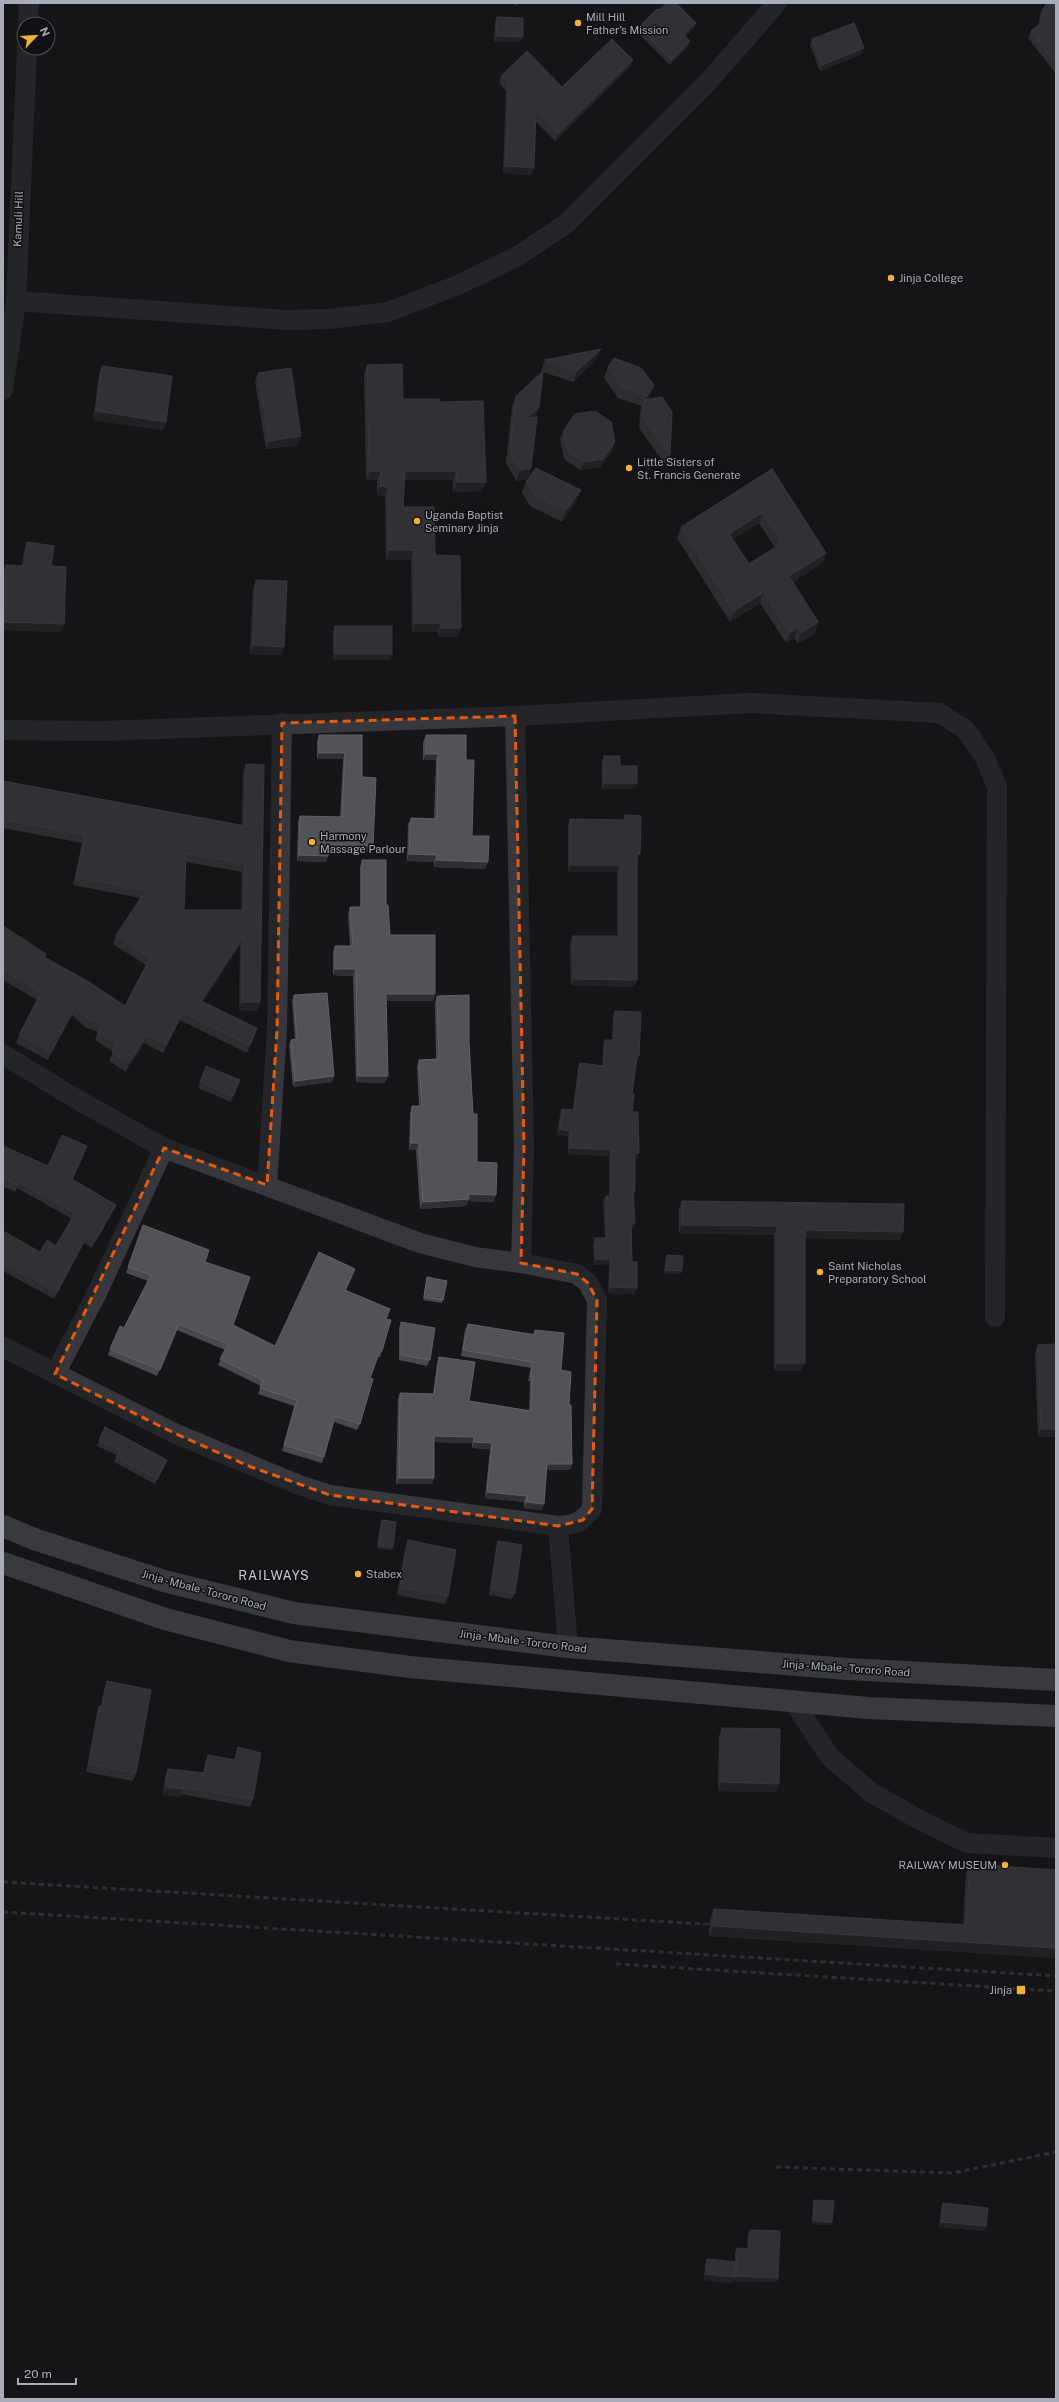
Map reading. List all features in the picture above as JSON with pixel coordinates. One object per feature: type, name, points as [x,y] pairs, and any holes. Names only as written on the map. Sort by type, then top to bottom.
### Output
[{"type":"highway","name":"Jinja - Mbale - Tororo Road","points":[[3,1526],[38,1540],[164,1581],[294,1613],[568,1647],[848,1669],[1056,1680]]},
{"type":"highway","points":[[3,1563],[165,1619],[288,1650],[410,1667],[868,1708],[1056,1716]]},
{"type":"street","points":[[28,16],[29,3]]},
{"type":"street","points":[[16,301],[287,320],[328,319],[388,312],[458,285],[516,257],[567,223],[707,83],[777,3]]},
{"type":"street","name":"Kamuli Hill","points":[[3,390],[16,301],[27,56]]},
{"type":"street","points":[[3,730],[101,731],[282,723],[516,716],[750,703],[940,712],[966,730],[985,758],[997,787],[995,1316]]},
{"type":"street","points":[[516,716],[524,1147],[521,1263]]},
{"type":"street","points":[[267,1185],[277,1031],[282,723]]},
{"type":"street","points":[[3,1054],[71,1096],[164,1148],[420,1243],[475,1258],[521,1263],[577,1274],[588,1283],[597,1300],[592,1509],[583,1520],[574,1525],[558,1526],[330,1495],[251,1467],[176,1434],[3,1347]]},
{"type":"street","points":[[55,1374],[96,1295],[164,1148]]},
{"type":"street","points":[[558,1526],[568,1647]]},
{"type":"street","points":[[793,1701],[830,1757],[872,1793],[920,1820],[967,1843],[1056,1848]]},
{"type":"highlighted area","points":[[515,716],[524,1147],[521,1263],[577,1274],[588,1283],[597,1300],[592,1509],[583,1520],[558,1526],[330,1495],[251,1467],[176,1434],[55,1374],[164,1148],[267,1185],[277,1031],[282,723]]},
{"type":"building","points":[[667,3],[676,3],[696,23],[684,35],[690,41],[672,60],[639,27],[657,9],[659,10]]},
{"type":"building","points":[[1047,3],[1056,3],[1056,64],[1031,31],[1042,22],[1041,13]]},
{"type":"building","points":[[497,17],[523,18],[523,37],[496,36]]},
{"type":"building","points":[[854,23],[864,48],[822,65],[812,39]]},
{"type":"building","points":[[612,39],[633,60],[558,134],[536,111],[534,168],[506,166],[509,84],[501,76],[527,51],[562,87]]},
{"type":"building","points":[[601,349],[577,371],[545,360]]},
{"type":"building","points":[[614,358],[641,368],[654,385],[647,396],[622,387],[608,367]]},
{"type":"building","points":[[402,364],[403,399],[439,399],[439,402],[483,401],[486,482],[457,482],[456,471],[405,471],[403,507],[434,507],[435,555],[460,556],[461,628],[441,628],[441,623],[415,623],[414,550],[389,550],[388,487],[380,486],[381,471],[370,471],[367,365]]},
{"type":"building","points":[[102,366],[172,376],[166,422],[96,411]]},
{"type":"building","points":[[291,368],[301,436],[269,441],[258,373]]},
{"type":"building","points":[[543,371],[539,407],[526,419],[537,417],[531,468],[520,470],[510,452],[516,396]]},
{"type":"building","points":[[662,397],[672,412],[670,455],[643,417],[644,400]]},
{"type":"building","points":[[595,411],[611,422],[615,442],[603,459],[584,462],[567,450],[564,430],[575,414]]},
{"type":"building","points":[[536,468],[581,490],[566,510],[534,495],[526,481]]},
{"type":"building","points":[[772,469],[826,553],[789,576],[818,622],[801,633],[798,627],[790,633],[764,592],[734,611],[681,527]],"holes":[[[763,512],[782,543],[749,564],[729,534]]]},
{"type":"building","points":[[27,542],[54,546],[51,566],[66,567],[64,624],[5,622],[6,565],[24,566]]},
{"type":"building","points":[[256,580],[287,581],[284,647],[253,645]]},
{"type":"building","points":[[335,626],[392,626],[392,654],[335,654]]},
{"type":"building","points":[[319,735],[362,735],[362,777],[376,778],[373,846],[329,845],[328,856],[299,855],[300,816],[342,817],[345,753],[319,753]]},
{"type":"building","points":[[426,735],[466,735],[466,760],[474,760],[472,836],[489,836],[488,862],[436,860],[437,855],[409,854],[411,818],[437,819],[438,754],[426,754]]},
{"type":"building","points":[[604,756],[620,756],[620,766],[637,766],[637,783],[604,783]]},
{"type":"building","points":[[246,764],[264,765],[260,1002],[242,1002],[243,937],[201,1001],[257,1028],[250,1045],[183,1012],[166,1045],[147,1035],[129,1063],[112,1052],[117,1044],[98,1032],[103,1025],[88,1019],[75,1007],[51,1052],[19,1035],[41,993],[3,969],[3,926],[46,954],[44,957],[89,982],[125,1006],[150,958],[116,935],[146,891],[76,877],[85,835],[5,820],[3,827],[3,781],[245,826]],"holes":[[[186,853],[245,864],[244,910],[184,910]]]},
{"type":"building","points":[[625,815],[641,816],[640,854],[637,854],[637,980],[574,979],[573,936],[620,936],[620,865],[570,865],[570,819],[625,820]]},
{"type":"building","points":[[362,860],[386,860],[386,905],[388,905],[390,935],[435,935],[435,994],[386,994],[388,1076],[358,1076],[356,969],[335,969],[335,946],[353,946],[350,907],[362,907]]},
{"type":"building","points":[[327,993],[334,1076],[295,1081],[291,1040],[297,1039],[294,995]]},
{"type":"building","points":[[469,995],[469,1042],[473,1114],[477,1114],[477,1162],[497,1163],[496,1195],[468,1194],[469,1199],[423,1202],[419,1143],[411,1143],[412,1106],[422,1106],[419,1060],[439,1059],[437,996]]},
{"type":"building","points":[[615,1011],[641,1012],[639,1056],[637,1056],[632,1094],[634,1094],[632,1112],[638,1112],[639,1153],[635,1153],[635,1191],[633,1191],[635,1224],[631,1224],[632,1262],[637,1262],[637,1288],[610,1287],[611,1259],[596,1259],[595,1238],[607,1238],[606,1196],[611,1196],[611,1150],[570,1148],[570,1131],[560,1129],[562,1109],[574,1110],[580,1063],[604,1066],[605,1040],[614,1040]]},
{"type":"building","points":[[206,1066],[240,1080],[233,1096],[200,1082]]},
{"type":"building","points":[[62,1135],[87,1146],[72,1179],[116,1205],[95,1241],[87,1236],[57,1292],[3,1263],[3,1231],[40,1252],[47,1240],[56,1246],[75,1213],[19,1182],[18,1185],[3,1178],[3,1146],[48,1166]]},
{"type":"building","points":[[682,1201],[904,1204],[903,1232],[805,1230],[805,1363],[777,1363],[777,1226],[682,1225]]},
{"type":"building","points":[[143,1225],[209,1250],[205,1262],[250,1277],[233,1325],[275,1346],[319,1252],[355,1269],[345,1290],[390,1309],[386,1319],[391,1320],[382,1351],[380,1351],[370,1378],[373,1379],[360,1424],[335,1416],[324,1457],[284,1445],[297,1400],[260,1388],[263,1380],[220,1359],[228,1344],[179,1324],[160,1370],[110,1349],[120,1326],[124,1328],[151,1275],[128,1267]]},
{"type":"building","points":[[667,1255],[683,1256],[682,1271],[665,1270]]},
{"type":"building","points":[[427,1277],[447,1281],[443,1300],[424,1297]]},
{"type":"building","points":[[401,1322],[435,1328],[430,1360],[401,1355]]},
{"type":"building","points":[[468,1324],[535,1335],[535,1330],[564,1333],[561,1370],[571,1372],[569,1405],[571,1405],[572,1464],[547,1464],[544,1504],[526,1502],[527,1496],[487,1492],[492,1443],[474,1442],[474,1437],[434,1436],[434,1478],[399,1478],[400,1393],[434,1394],[439,1357],[475,1362],[469,1401],[531,1411],[532,1375],[530,1375],[533,1362],[463,1350]]},
{"type":"building","points":[[1056,1344],[1056,1429],[1041,1429],[1038,1345]]},
{"type":"building","points":[[105,1427],[167,1460],[157,1479],[116,1457],[120,1450],[99,1441]]},
{"type":"building","points":[[382,1520],[396,1522],[393,1547],[378,1545]]},
{"type":"building","points":[[408,1540],[456,1550],[448,1596],[400,1587]]},
{"type":"building","points":[[498,1541],[522,1545],[515,1593],[491,1589]]},
{"type":"building","points":[[107,1681],[151,1690],[136,1773],[89,1764],[99,1706],[102,1707]]},
{"type":"building","points":[[722,1728],[780,1729],[779,1784],[721,1782]]},
{"type":"building","points":[[238,1747],[261,1753],[253,1799],[183,1787],[183,1789],[166,1787],[168,1769],[205,1773],[208,1755],[235,1760]]},
{"type":"building","points":[[970,1864],[1056,1870],[1056,1948],[713,1926],[714,1909],[966,1925]]},
{"type":"building","points":[[814,2200],[834,2201],[832,2222],[813,2221]]},
{"type":"building","points":[[943,2203],[988,2208],[986,2226],[941,2222]]},
{"type":"building","points":[[750,2230],[780,2231],[778,2278],[736,2276],[737,2248],[749,2249]]},
{"type":"building","points":[[707,2259],[736,2262],[735,2277],[706,2274]]},
{"type":"railway","points":[[3,1882],[721,1925]]},
{"type":"railway","points":[[3,1912],[1056,1976]]},
{"type":"railway","points":[[616,1964],[1056,1991]]},
{"type":"railway","points":[[776,2167],[952,2173],[1056,2152]]},
{"type":"place","name":"Mill Hill Father's Mission","points":[[578,23]]},
{"type":"place","name":"Jinja College","points":[[891,278]]},
{"type":"place","name":"Little Sisters of St. Francis Generate","points":[[629,468]]},
{"type":"place","name":"Uganda Baptist Seminary Jinja","points":[[417,521]]},
{"type":"place","name":"Harmony Massage Parlour","points":[[312,842]]},
{"type":"place","name":"Saint Nicholas Preparatory School","points":[[820,1272]]},
{"type":"place","name":"Stabex","points":[[358,1574]]},
{"type":"place","name":"RAILWAY MUSEUM","points":[[1005,1865]]},
{"type":"place","name":"Jinja","points":[[1021,1990]]},
{"type":"district","name":"RAILWAYS","points":[[274,1575]]}]
